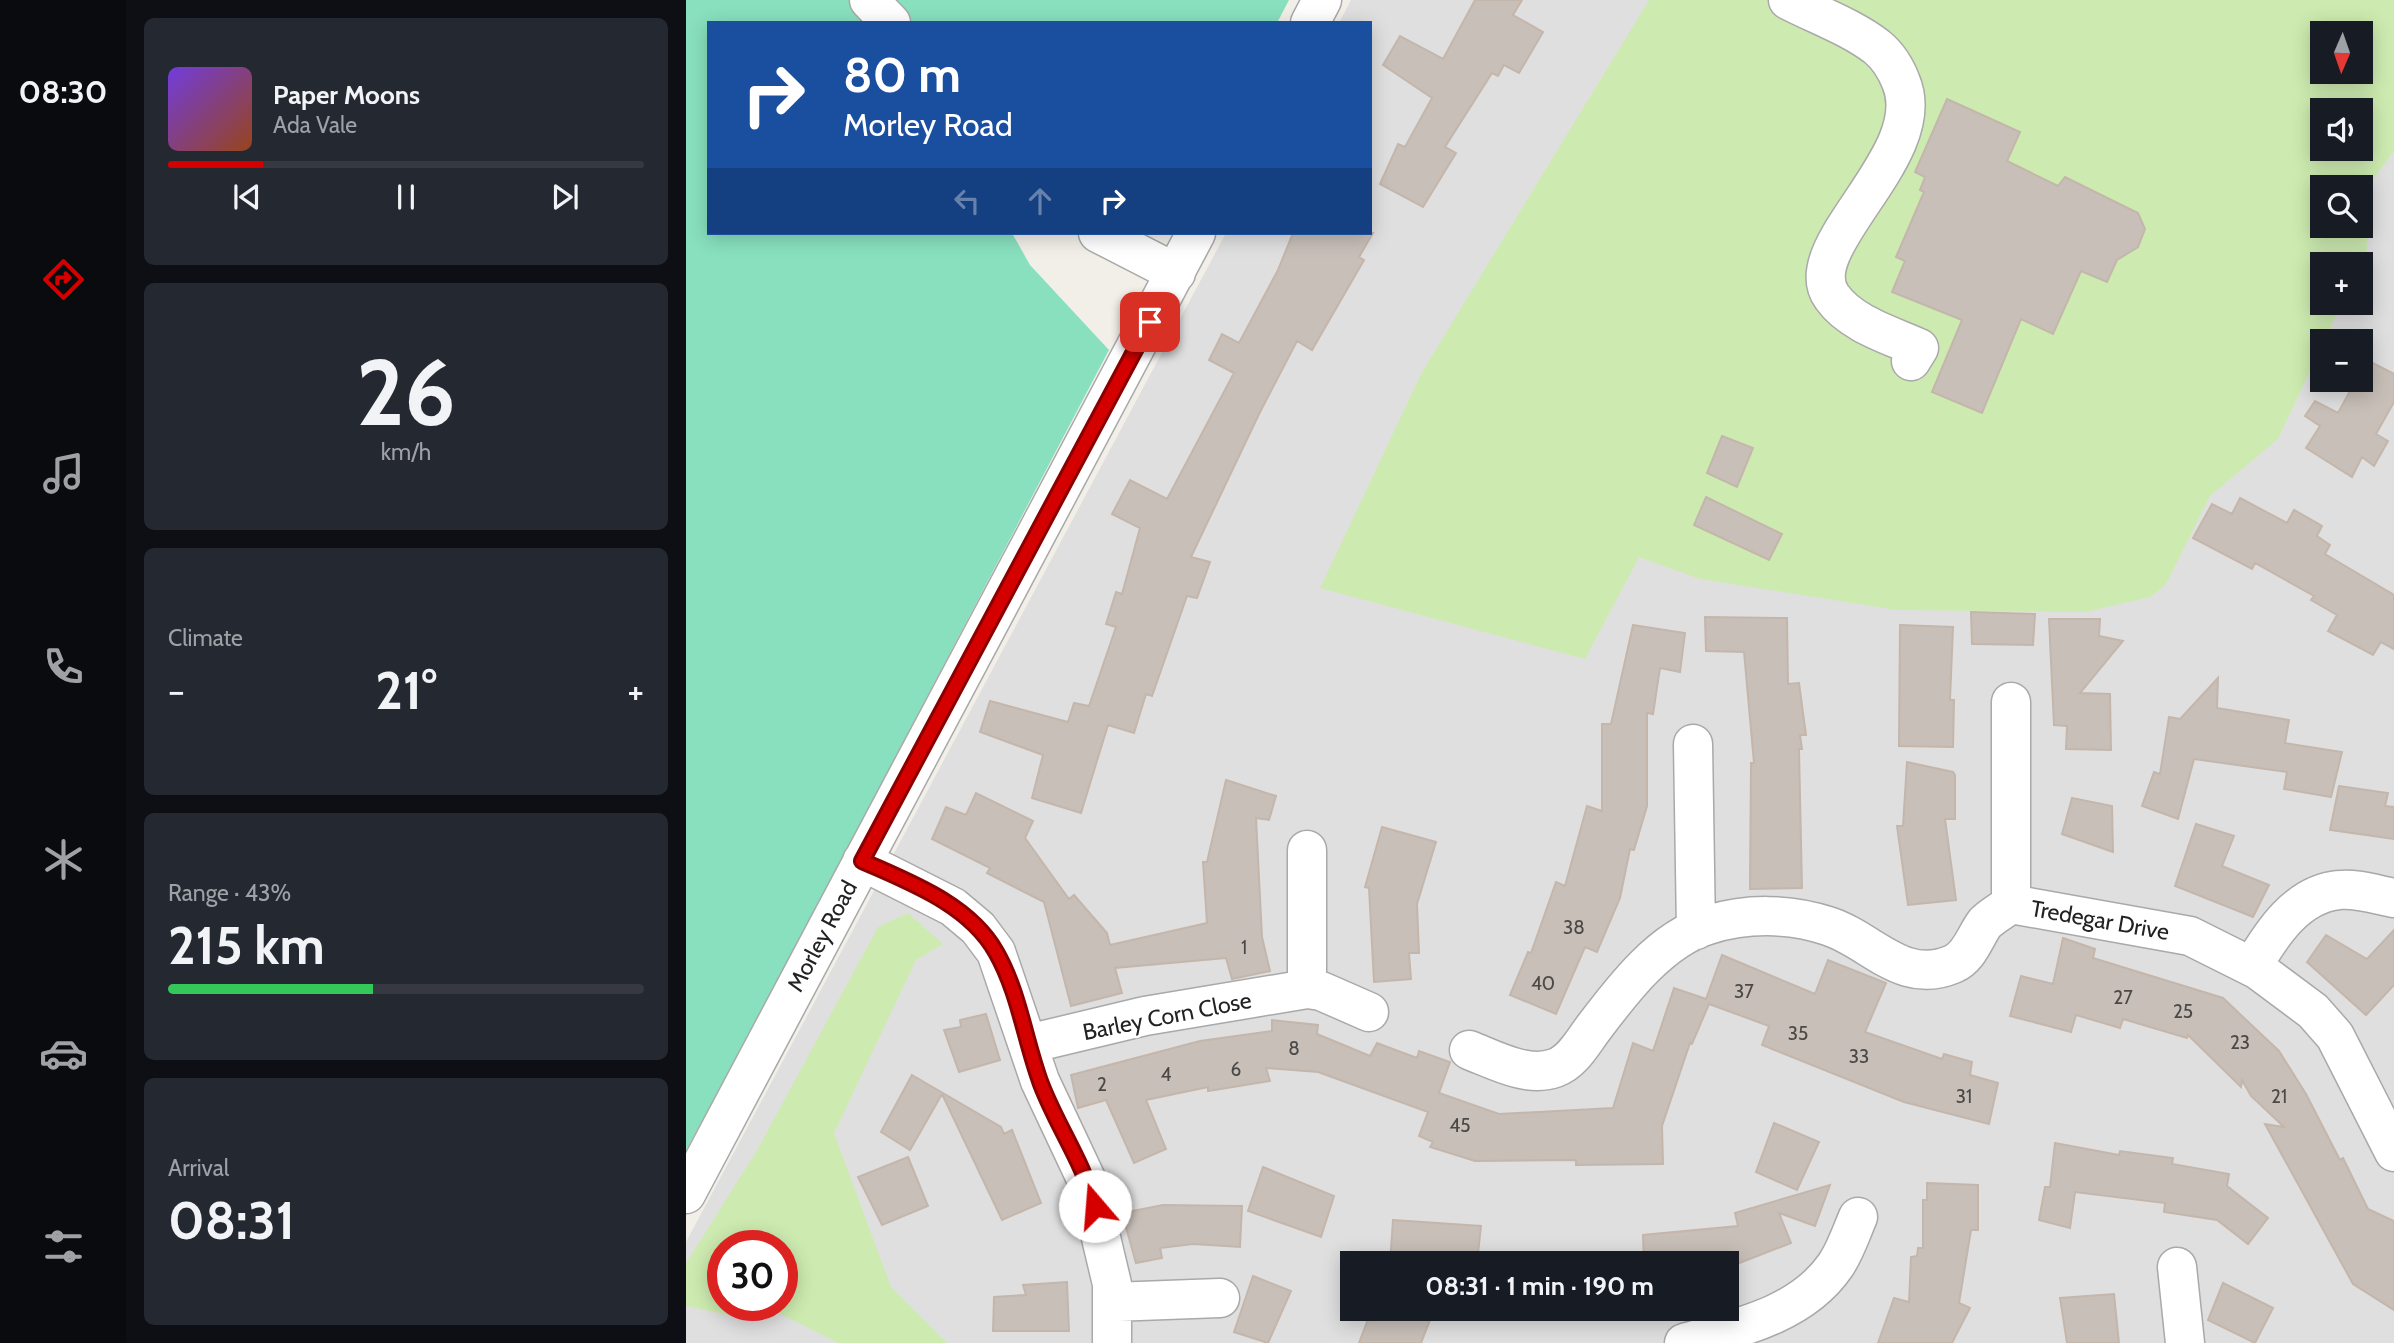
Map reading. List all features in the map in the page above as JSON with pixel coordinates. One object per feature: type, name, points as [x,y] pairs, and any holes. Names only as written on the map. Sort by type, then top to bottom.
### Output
[{"type":"street","points":[[869,0],[889,21]]},
{"type":"street","points":[[1311,21],[1322,0]]},
{"type":"street","points":[[1788,0],[1878,48],[1894,66],[1907,95],[1906,125],[1889,159],[1840,234],[1826,267],[1831,296],[1854,318],[1919,348],[1911,361]]},
{"type":"street","points":[[1102,235],[1176,273]]},
{"type":"street","name":"Morley Road","points":[[686,1194],[1195,235]]},
{"type":"street","points":[[2011,702],[2011,904]]},
{"type":"street","points":[[1693,744],[1696,930]]},
{"type":"street","points":[[1307,850],[1307,989]]},
{"type":"street","points":[[862,861],[953,907],[978,928],[996,952],[1050,1105],[1088,1183],[1112,1284],[1112,1343]]},
{"type":"street","points":[[2252,967],[2270,935],[2308,898],[2341,889],[2394,898]]},
{"type":"street","name":"Tredegar Drive","points":[[1469,1050],[1519,1068],[1536,1071],[1556,1068],[1570,1059],[1628,984],[1674,943],[1696,930],[1732,918],[1797,918],[1850,935],[1895,965],[1928,970],[1955,964],[1973,945],[1986,922],[2011,904],[2190,936],[2252,967],[2313,1011],[2335,1036],[2394,1152]]},
{"type":"street","name":"Barley Corn Close","points":[[1028,1044],[1145,1016],[1307,989],[1321,991],[1369,1012]]},
{"type":"street","points":[[1684,1343],[1757,1322],[1811,1294],[1836,1265],[1858,1217]]},
{"type":"street","points":[[2176,1267],[2185,1343]]},
{"type":"street","points":[[1112,1302],[1220,1298]]},
{"type":"shaded area","points":[[1351,0],[2394,0],[2394,1343],[686,1343],[686,1242],[1225,235],[1372,235],[1372,21],[1340,21]]},
{"type":"green space","points":[[686,0],[1289,0],[1278,21],[707,21],[707,235],[1013,235],[1030,265],[1109,350],[760,1015],[686,1150]]},
{"type":"green space","points":[[1649,0],[2394,0],[2394,151],[2373,180],[2373,175],[2310,175],[2310,238],[2367,238],[2367,252],[2310,252],[2310,315],[2336,315],[2330,329],[2310,329],[2310,371],[2278,439],[2210,496],[2166,584],[2151,597],[2085,612],[1897,610],[1700,579],[1639,557],[1585,659],[1320,588],[1422,372]]},
{"type":"green space","points":[[908,913],[943,944],[916,960],[834,1133],[891,1287],[947,1343],[838,1343],[795,1321],[798,1321],[798,1230],[707,1230],[707,1310],[686,1306],[686,1263],[756,1152],[878,927]]},
{"type":"building","points":[[1475,0],[1522,0],[1513,15],[1543,32],[1519,73],[1504,65],[1498,76],[1492,73],[1445,147],[1456,153],[1423,207],[1380,184],[1398,144],[1405,147],[1432,98],[1383,65],[1400,36],[1443,59]]},
{"type":"building","points":[[1947,99],[2020,132],[2007,161],[2058,186],[2065,177],[2138,213],[2145,229],[2138,247],[2117,260],[2107,282],[2081,271],[2053,334],[2021,319],[1982,413],[1932,392],[1962,320],[1892,292],[1905,261],[1896,257],[1924,192],[1920,190],[1925,177],[1915,172]]},
{"type":"building","points":[[1292,235],[1372,235],[1359,257],[1364,260],[1312,350],[1297,341],[1260,412],[1191,557],[1210,562],[1197,598],[1187,596],[1152,696],[1146,694],[1134,733],[1108,725],[1081,813],[1032,798],[1043,755],[980,732],[990,701],[1068,722],[1074,703],[1089,706],[1116,627],[1106,624],[1116,592],[1122,594],[1140,528],[1112,514],[1130,480],[1167,499],[1234,373],[1209,360],[1222,334],[1239,343],[1278,270]]},
{"type":"building","points":[[2373,363],[2394,374],[2394,402],[2376,434],[2388,441],[2374,466],[2362,457],[2352,477],[2306,448],[2320,426],[2305,416],[2315,401],[2338,413],[2349,392],[2373,392]]},
{"type":"building","points":[[1722,436],[1753,448],[1737,487],[1707,473]]},
{"type":"building","points":[[1706,497],[1782,534],[1769,560],[1694,525]]},
{"type":"building","points":[[2240,498],[2287,523],[2294,510],[2322,526],[2317,536],[2330,545],[2325,554],[2394,595],[2394,649],[2381,642],[2373,655],[2328,631],[2337,615],[2311,600],[2314,596],[2255,563],[2252,569],[2193,538],[2212,504],[2232,514]]},
{"type":"building","points":[[1971,612],[2035,614],[2033,645],[1972,644]]},
{"type":"building","points":[[1705,617],[1787,618],[1788,684],[1799,683],[1806,735],[1800,735],[1802,749],[1799,749],[1802,888],[1750,889],[1751,763],[1754,763],[1744,652],[1706,651]]},
{"type":"building","points":[[2049,619],[2100,619],[2099,636],[2123,641],[2080,693],[2110,694],[2111,750],[2066,749],[2067,726],[2054,725]]},
{"type":"building","points":[[1633,625],[1685,633],[1680,672],[1660,668],[1653,714],[1647,713],[1647,806],[1634,850],[1630,849],[1620,898],[1597,952],[1585,947],[1556,1014],[1510,995],[1528,952],[1531,953],[1556,882],[1565,886],[1587,806],[1602,811],[1602,724],[1611,724]]},
{"type":"building","points":[[1900,625],[1953,627],[1950,700],[1954,700],[1953,747],[1899,746]]},
{"type":"building","points":[[2218,678],[2217,708],[2289,720],[2285,743],[2342,752],[2331,797],[2284,789],[2287,772],[2194,759],[2178,819],[2142,806],[2154,772],[2160,774],[2169,717],[2180,719]]},
{"type":"building","points":[[1907,762],[1953,772],[1955,775],[1955,819],[1945,819],[1956,900],[1908,905],[1897,826],[1903,826]]},
{"type":"building","points":[[1226,780],[1276,796],[1269,820],[1256,818],[1262,937],[1270,971],[1232,979],[1226,958],[1115,968],[1122,993],[1071,1006],[1044,902],[987,873],[990,868],[932,839],[946,807],[966,815],[976,793],[1033,821],[1025,838],[1069,899],[1074,895],[1107,933],[1110,945],[1207,923],[1203,862],[1207,862]]},
{"type":"building","points":[[2339,786],[2388,793],[2385,806],[2394,807],[2394,839],[2330,830]]},
{"type":"building","points":[[2072,798],[2112,806],[2113,852],[2062,834]]},
{"type":"building","points":[[2196,824],[2234,836],[2222,866],[2269,885],[2253,917],[2175,886]]},
{"type":"building","points":[[1382,827],[1436,842],[1417,904],[1419,953],[1409,953],[1411,979],[1374,982],[1369,888],[1365,887]]},
{"type":"building","points":[[2394,930],[2394,985],[2366,1015],[2307,962],[2326,935],[2367,959]]},
{"type":"building","points":[[2063,938],[2095,949],[2093,958],[2223,998],[2279,1051],[2306,1094],[2340,1160],[2343,1158],[2368,1209],[2394,1221],[2394,1310],[2353,1284],[2265,1124],[2284,1127],[2251,1096],[2242,1080],[2241,1087],[2188,1035],[2187,1038],[2123,1019],[2120,1028],[2076,1015],[2071,1032],[2010,1016],[2021,976],[2053,984]]},
{"type":"building","points":[[1722,955],[1815,994],[1828,960],[1886,983],[1865,1032],[1942,1059],[1944,1054],[1972,1062],[1970,1075],[1998,1083],[1989,1124],[1904,1102],[1762,1045],[1769,1026],[1709,1004],[1692,1044],[1690,1043],[1662,1126],[1663,1164],[1576,1165],[1576,1160],[1475,1161],[1430,1147],[1433,1142],[1419,1136],[1428,1112],[1318,1072],[1266,1068],[1270,1081],[1208,1091],[1208,1087],[1146,1100],[1166,1149],[1134,1163],[1106,1100],[1078,1108],[1071,1075],[1200,1041],[1272,1031],[1272,1020],[1318,1025],[1317,1034],[1370,1056],[1377,1043],[1417,1058],[1419,1051],[1450,1062],[1439,1093],[1499,1114],[1613,1108],[1633,1043],[1653,1051],[1674,988],[1706,999]]},
{"type":"building","points":[[986,1014],[1000,1060],[959,1072],[944,1030],[961,1027],[960,1020]]},
{"type":"building","points":[[912,1075],[1001,1127],[1004,1134],[1012,1130],[1041,1203],[1002,1220],[942,1094],[910,1150],[881,1132]]},
{"type":"building","points":[[1774,1123],[1819,1142],[1797,1190],[1756,1172]]},
{"type":"building","points":[[2055,1143],[2119,1155],[2120,1151],[2173,1158],[2172,1164],[2229,1174],[2227,1186],[2268,1218],[2248,1244],[2217,1220],[2164,1212],[2165,1203],[2075,1192],[2070,1228],[2039,1220],[2045,1187],[2050,1187]]},
{"type":"building","points":[[908,1157],[928,1206],[882,1225],[858,1177]]},
{"type":"building","points":[[1263,1167],[1334,1196],[1321,1237],[1248,1211]]},
{"type":"building","points":[[1927,1183],[1978,1185],[1978,1230],[1971,1230],[1959,1303],[1970,1308],[1952,1343],[1878,1343],[1894,1298],[1909,1302],[1911,1257],[1917,1256],[1918,1248],[1923,1248],[1923,1200],[1927,1200]]},
{"type":"building","points":[[1830,1185],[1815,1226],[1779,1213],[1791,1243],[1739,1263],[1739,1251],[1644,1251],[1643,1235],[1738,1226],[1735,1213]]},
{"type":"building","points":[[1163,1205],[1242,1206],[1240,1247],[1193,1244],[1160,1248],[1162,1258],[1136,1263],[1122,1213]]},
{"type":"building","points":[[1393,1220],[1481,1226],[1478,1251],[1391,1251]]},
{"type":"building","points":[[1253,1276],[1291,1291],[1268,1343],[1234,1332]]},
{"type":"building","points":[[1067,1282],[1069,1331],[993,1331],[994,1297],[1026,1295],[1023,1285]]},
{"type":"building","points":[[2223,1283],[2273,1308],[2255,1343],[2208,1320]]},
{"type":"building","points":[[2114,1294],[2119,1343],[2067,1343],[2060,1298]]},
{"type":"building","points":[[1367,1321],[1430,1321],[1421,1343],[1359,1343]]},
{"type":"route","points":[[1095,1206],[1072,1146],[1040,1082],[996,952],[978,928],[953,907],[862,861],[1150,322]]}]
